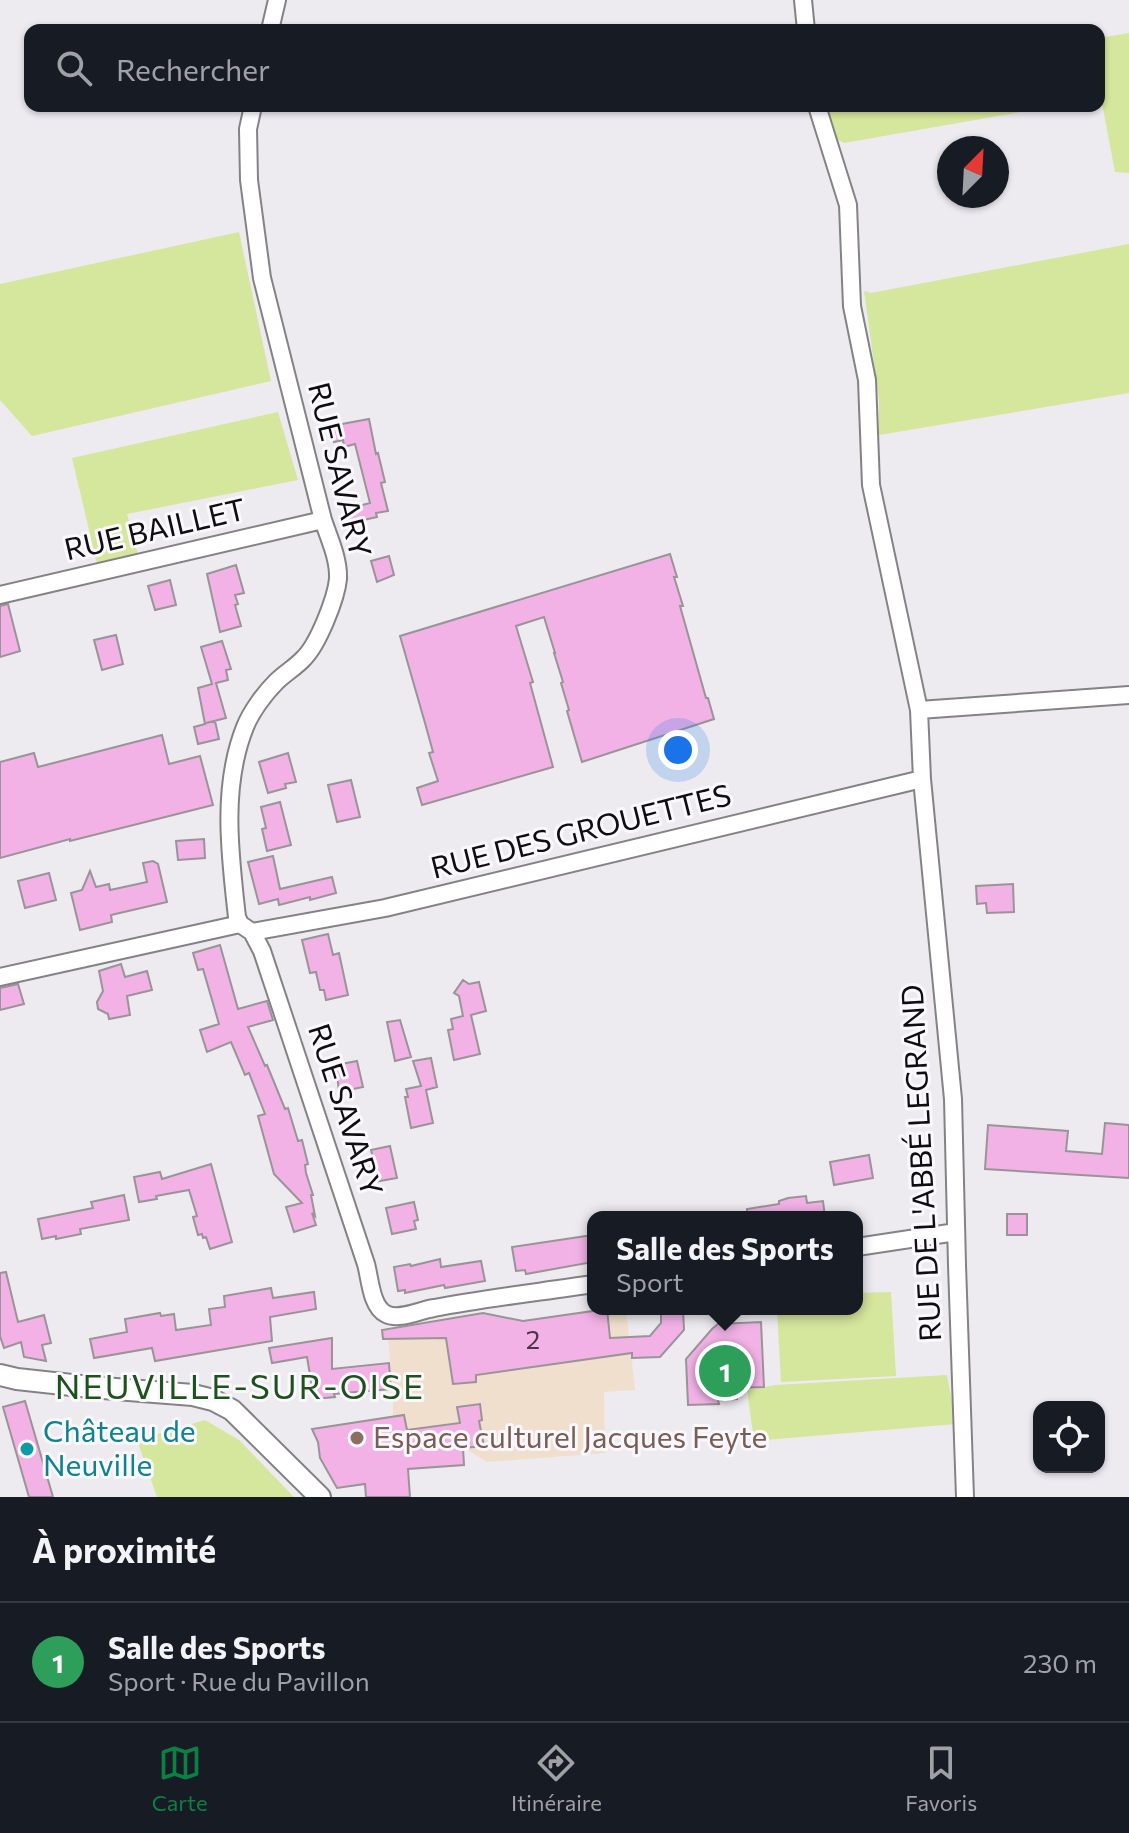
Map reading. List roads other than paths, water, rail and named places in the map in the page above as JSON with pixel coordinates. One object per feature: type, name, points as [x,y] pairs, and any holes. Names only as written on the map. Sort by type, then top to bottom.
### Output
[{"type":"street","points":[[271,24],[277,0]]},
{"type":"street","points":[[803,0],[805,24]]},
{"type":"street","name":"RUE SAVARY","points":[[252,112],[248,129],[249,180],[262,278],[323,520],[334,552],[338,578],[319,637],[306,656],[274,683],[245,726],[232,786],[230,855],[237,917],[262,951],[380,1310],[388,1316],[402,1316],[431,1308],[587,1285]]},
{"type":"street","name":"RUE DE L'ABBÉ LEGRAND","points":[[819,112],[848,205],[852,306],[867,380],[871,485],[919,710],[922,779],[953,1099],[965,1497]]},
{"type":"street","name":"RUE BAILLET","points":[[0,595],[323,520]]},
{"type":"street","points":[[919,710],[1129,695]]},
{"type":"street","name":"RUE DES GROUETTES","points":[[0,977],[246,928],[385,908],[922,779]]},
{"type":"street","points":[[863,1246],[956,1232]]},
{"type":"street","points":[[0,1375],[47,1383],[193,1395],[213,1400],[232,1410],[320,1497]]},
{"type":"place","name":"Salle des Sports","points":[[725,1371]]},
{"type":"place","name":"Espace culturel Jacques Feyte","points":[[357,1438]]},
{"type":"place","name":"Château de Neuville","points":[[27,1449]]},
{"type":"district","name":"NEUVILLE-SUR-OISE","points":[[240,1387]]}]
